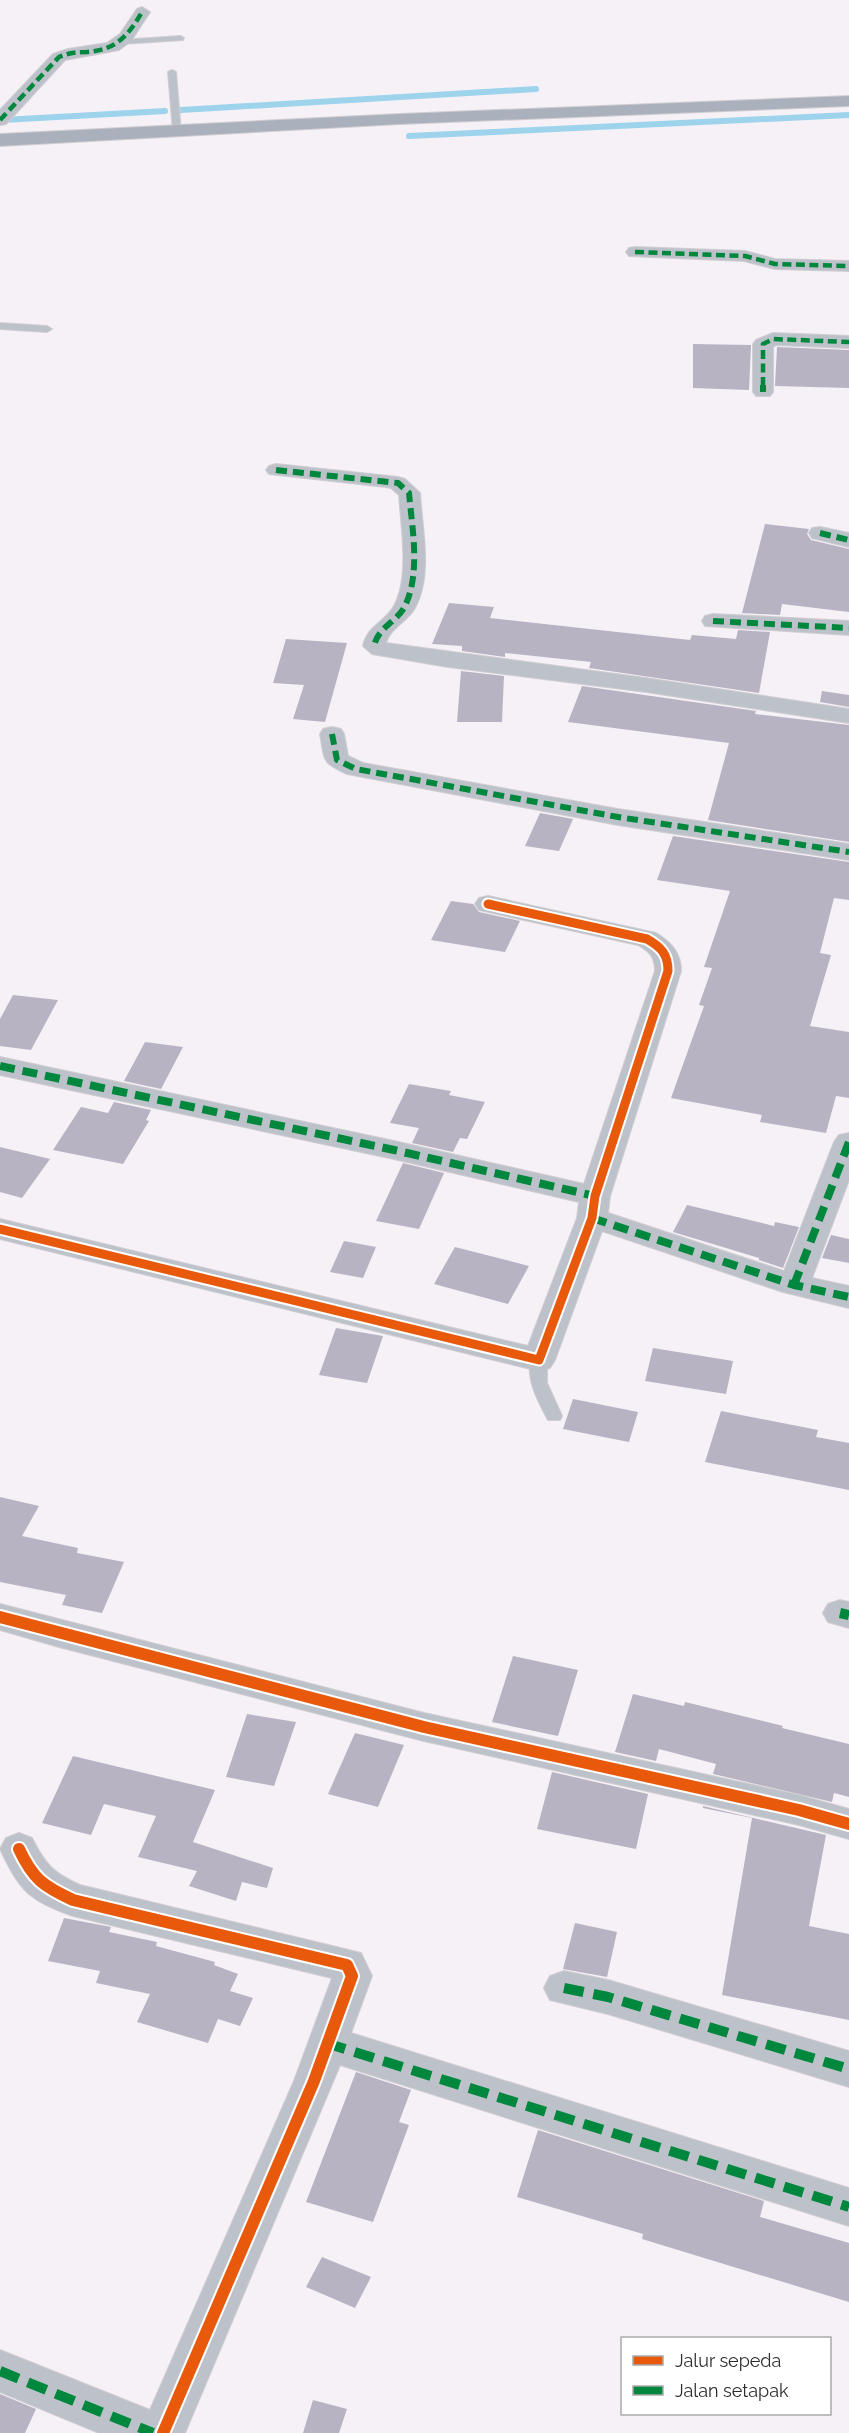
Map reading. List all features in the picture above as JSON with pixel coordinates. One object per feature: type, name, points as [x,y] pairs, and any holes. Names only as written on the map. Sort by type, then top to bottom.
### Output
[{"type":"main road","points":[[0,140],[849,101]]},
{"type":"street","points":[[0,120],[59,57],[70,53],[105,51],[121,42],[130,33],[142,12]]},
{"type":"street","points":[[635,252],[745,256],[776,264],[849,266]]},
{"type":"street","points":[[763,392],[763,344],[766,341],[773,339],[849,342]]},
{"type":"street","points":[[276,471],[386,481],[398,483],[409,493],[412,544],[410,588],[405,607],[374,641],[374,646],[380,649],[447,660],[646,685],[849,716]]},
{"type":"street","points":[[820,533],[849,540]]},
{"type":"street","points":[[713,621],[849,628]]},
{"type":"street","points":[[332,734],[337,760],[356,769],[618,817],[849,852]]},
{"type":"street","points":[[0,1229],[540,1360],[593,1207],[668,971],[668,957],[662,948],[647,939],[488,904]]},
{"type":"street","points":[[0,1066],[394,1150],[593,1207],[676,1244],[794,1285],[849,1297]]},
{"type":"street","points":[[794,1285],[849,1142]]},
{"type":"street","points":[[0,1617],[424,1727],[787,1808],[849,1824]]},
{"type":"street","points":[[19,1849],[32,1876],[41,1886],[73,1899],[347,1965],[352,1976],[314,2081],[163,2433]]},
{"type":"street","points":[[564,1988],[608,1997],[849,2069]]},
{"type":"street","points":[[326,2043],[849,2207]]},
{"type":"street","points":[[0,2372],[153,2433]]},
{"type":"lane","points":[[121,42],[180,38]]},
{"type":"lane","points":[[172,72],[177,132]]},
{"type":"lane","points":[[0,326],[47,329]]},
{"type":"lane","points":[[540,1360],[539,1383],[554,1416]]},
{"type":"building","points":[[693,344],[751,345],[749,390],[693,388]]},
{"type":"building","points":[[777,347],[849,350],[849,388],[775,386]]},
{"type":"building","points":[[765,524],[809,529],[807,534],[811,540],[849,549],[849,612],[782,604],[780,615],[742,613]]},
{"type":"building","points":[[449,603],[494,607],[490,618],[690,640],[692,635],[736,639],[738,630],[770,632],[759,693],[589,668],[591,662],[505,653],[505,657],[462,651],[462,646],[432,644]]},
{"type":"building","points":[[286,639],[347,643],[325,722],[293,719],[304,685],[273,683]]},
{"type":"building","points":[[461,671],[504,676],[502,722],[457,722]]},
{"type":"building","points":[[582,686],[756,711],[755,714],[849,725],[849,842],[708,820],[729,743],[568,722]]},
{"type":"building","points":[[822,691],[849,695],[849,707],[820,702]]},
{"type":"building","points":[[540,813],[573,819],[559,851],[525,846]]},
{"type":"building","points":[[673,836],[849,862],[849,900],[834,898],[820,953],[831,955],[810,1026],[849,1032],[849,1098],[836,1096],[826,1133],[760,1122],[762,1115],[671,1098],[704,1006],[699,1005],[712,968],[704,967],[730,891],[657,880]]},
{"type":"building","points":[[451,901],[473,904],[479,912],[520,921],[505,952],[431,940]]},
{"type":"building","points":[[13,995],[58,1000],[31,1050],[0,1046],[0,1019]]},
{"type":"building","points":[[145,1042],[183,1047],[161,1089],[124,1081]]},
{"type":"building","points":[[409,1084],[451,1091],[449,1095],[485,1102],[467,1139],[460,1138],[453,1152],[412,1143],[419,1128],[390,1123]]},
{"type":"building","points":[[114,1102],[151,1110],[146,1120],[149,1121],[123,1164],[53,1150],[81,1107],[108,1113]]},
{"type":"building","points":[[0,1147],[50,1159],[22,1198],[0,1192]]},
{"type":"building","points":[[403,1163],[444,1173],[419,1229],[376,1221]]},
{"type":"building","points":[[687,1205],[774,1226],[775,1222],[799,1227],[783,1268],[759,1260],[759,1258],[673,1232]]},
{"type":"building","points":[[831,1235],[849,1239],[849,1263],[822,1258]]},
{"type":"building","points":[[344,1241],[376,1247],[363,1278],[330,1272]]},
{"type":"building","points":[[455,1247],[529,1266],[508,1304],[434,1284]]},
{"type":"building","points":[[336,1328],[383,1336],[367,1383],[319,1375]]},
{"type":"building","points":[[653,1348],[733,1361],[726,1394],[645,1381]]},
{"type":"building","points":[[573,1399],[638,1412],[629,1442],[563,1429]]},
{"type":"building","points":[[721,1411],[818,1430],[816,1437],[849,1443],[849,1490],[705,1462]]},
{"type":"building","points":[[0,1497],[39,1506],[22,1536],[78,1548],[77,1553],[124,1562],[102,1613],[62,1605],[66,1595],[0,1582]]},
{"type":"building","points":[[513,1656],[578,1670],[558,1736],[492,1722]]},
{"type":"building","points":[[633,1694],[684,1706],[685,1702],[849,1744],[849,1797],[834,1793],[832,1802],[713,1774],[716,1764],[659,1749],[656,1761],[615,1752]]},
{"type":"building","points":[[247,1714],[296,1722],[274,1786],[226,1777]]},
{"type":"building","points":[[355,1733],[404,1745],[378,1807],[328,1794]]},
{"type":"building","points":[[73,1756],[215,1790],[193,1842],[273,1868],[267,1888],[242,1882],[236,1901],[189,1886],[197,1871],[138,1857],[156,1816],[104,1804],[91,1835],[42,1823]]},
{"type":"building","points":[[552,1772],[648,1794],[636,1849],[537,1829]]},
{"type":"building","points":[[703,1806],[826,1835],[809,1926],[849,1934],[849,2020],[722,1995],[752,1818],[703,1808]]},
{"type":"building","points":[[64,1918],[111,1927],[109,1932],[157,1942],[156,1946],[215,1962],[214,1965],[238,1974],[230,1991],[253,1998],[240,2026],[218,2019],[208,2043],[137,2022],[150,1994],[96,1983],[100,1971],[48,1961]]},
{"type":"building","points":[[575,1923],[617,1932],[607,1977],[563,1969]]},
{"type":"building","points":[[356,2072],[411,2090],[399,2122],[409,2125],[373,2222],[306,2202]]},
{"type":"building","points":[[538,2130],[764,2201],[760,2217],[849,2243],[849,2302],[642,2239],[643,2234],[517,2197]]},
{"type":"building","points":[[322,2257],[371,2277],[355,2308],[306,2287]]},
{"type":"building","points":[[0,2394],[36,2409],[25,2433],[0,2433]]},
{"type":"building","points":[[313,2400],[347,2409],[339,2433],[303,2433]]},
{"type":"waterway","points":[[181,110],[536,89]]},
{"type":"waterway","points":[[3,120],[165,111]]},
{"type":"waterway","points":[[409,136],[849,115]]},
{"type":"marked path","points":[[0,120],[59,57],[68,53],[105,50],[113,47],[131,31],[142,12]]},
{"type":"marked path","points":[[635,252],[745,256],[775,264],[849,266]]},
{"type":"marked path","points":[[763,392],[763,344],[773,339],[849,342]]},
{"type":"marked path","points":[[276,470],[398,483],[409,493],[413,551],[409,594],[402,612],[382,629],[375,639],[374,646]]},
{"type":"marked path","points":[[820,533],[849,540]]},
{"type":"marked path","points":[[713,621],[849,628]]},
{"type":"marked path","points":[[332,734],[337,760],[356,769],[618,817],[849,852]]},
{"type":"marked path","points":[[0,1066],[394,1150],[595,1196]]},
{"type":"marked path","points":[[794,1285],[849,1142]]},
{"type":"marked path","points":[[592,1218],[794,1285],[849,1297]]},
{"type":"marked path","points":[[840,1613],[849,1615]]},
{"type":"marked path","points":[[564,1988],[608,1997],[849,2069]]},
{"type":"marked path","points":[[326,2043],[849,2207]]},
{"type":"marked path","points":[[0,2371],[153,2433]]},
{"type":"cycle path","points":[[0,1229],[539,1360],[592,1218],[595,1196],[668,971],[668,965],[664,952],[647,939],[488,904]]},
{"type":"cycle path","points":[[0,1617],[424,1727],[799,1810],[849,1824]]},
{"type":"cycle path","points":[[19,1849],[29,1869],[39,1882],[73,1900],[347,1965],[352,1976],[314,2081],[163,2433]]}]
